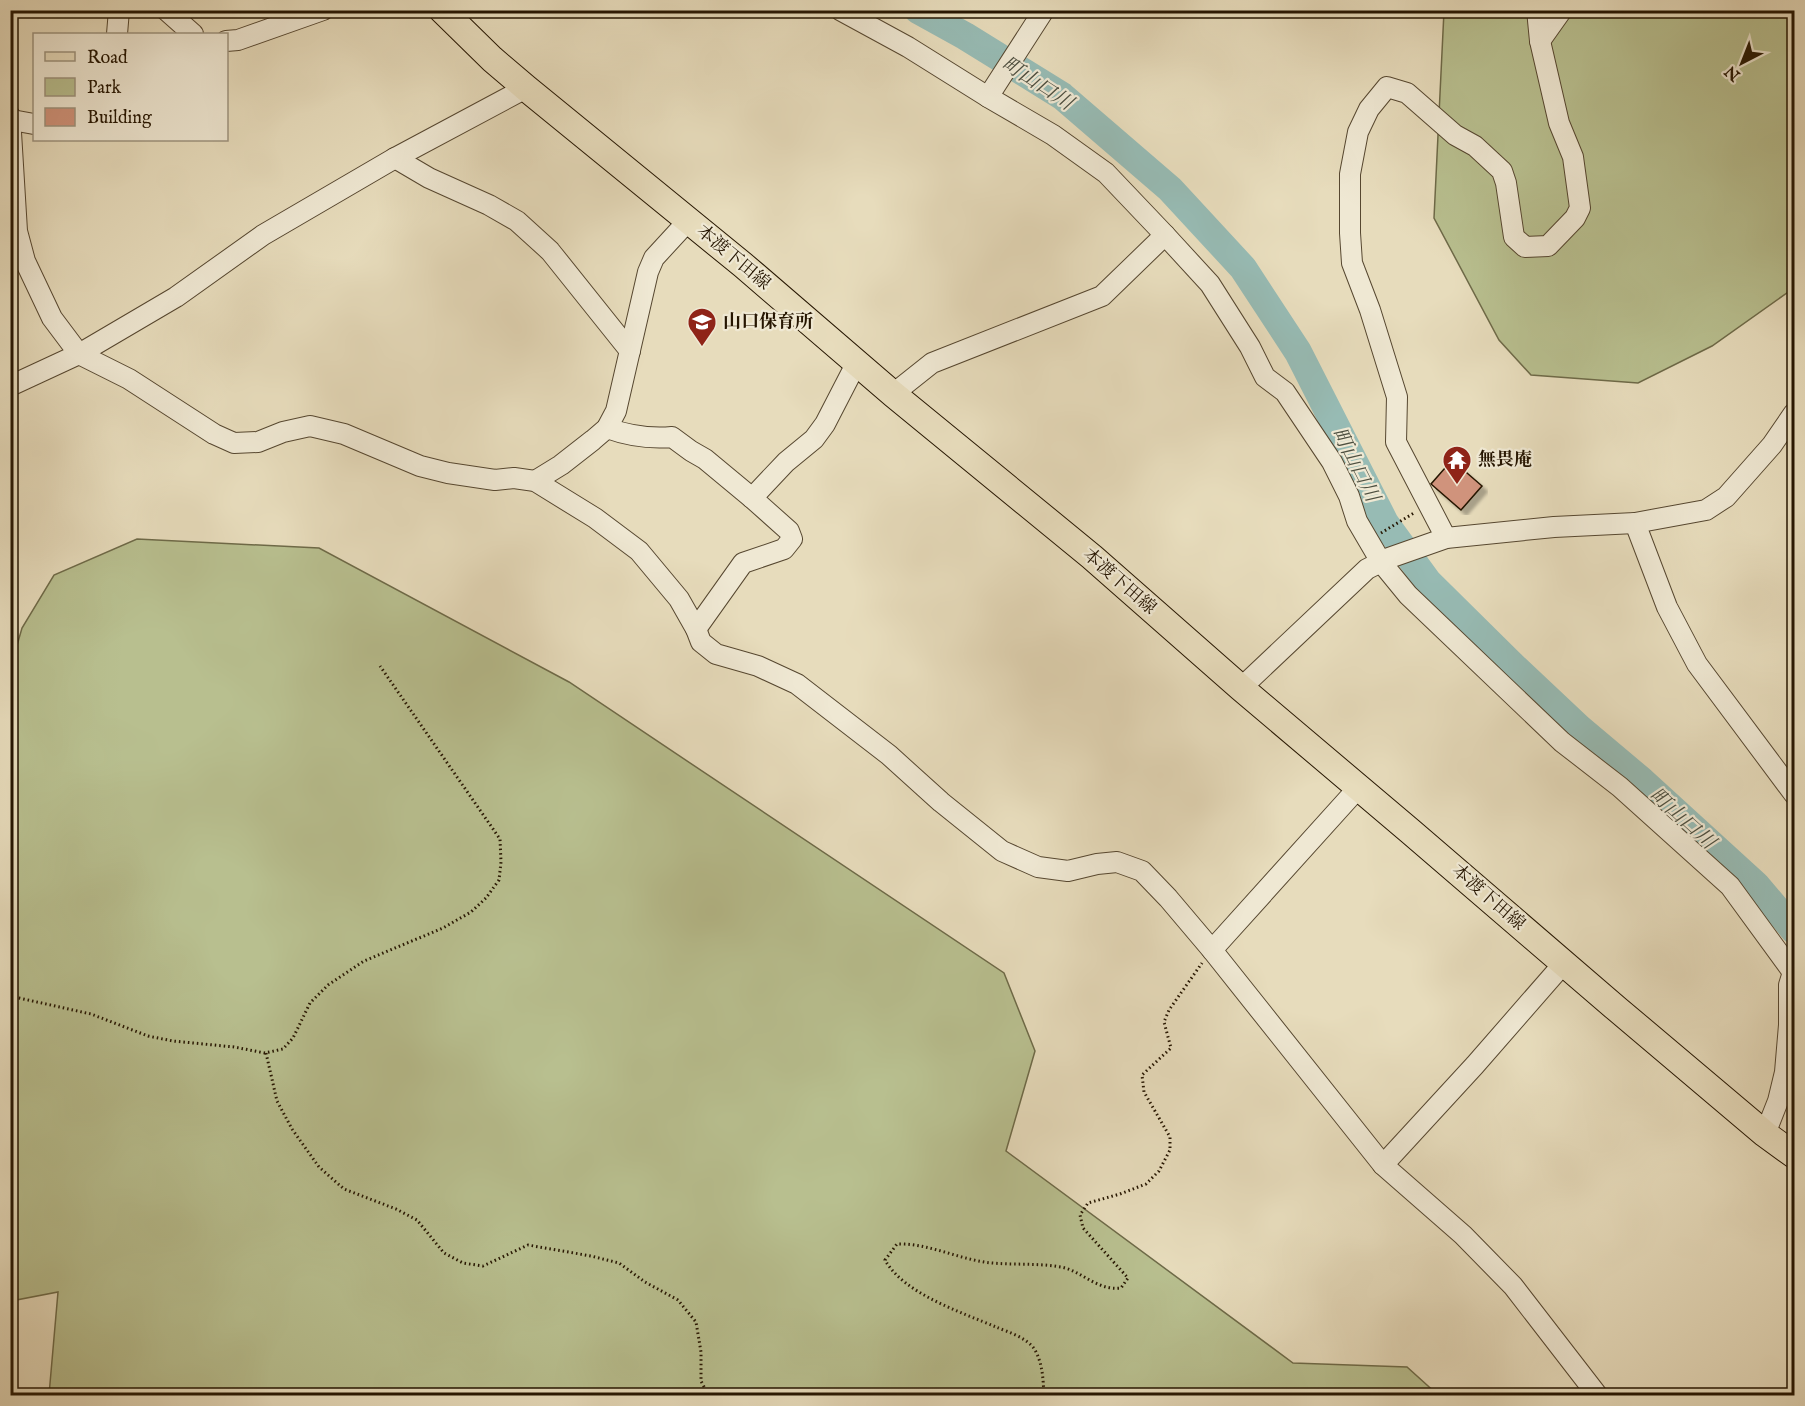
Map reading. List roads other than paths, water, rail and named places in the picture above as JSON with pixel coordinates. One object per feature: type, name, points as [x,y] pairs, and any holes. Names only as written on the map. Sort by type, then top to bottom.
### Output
[{"type":"main road","name":"本渡下田線","points":[[442,10],[492,59],[526,88],[1092,557],[1241,688],[1765,1134],[1794,1155]]},
{"type":"street","points":[[117,33],[119,10]]},
{"type":"street","points":[[166,10],[192,33]]},
{"type":"street","points":[[228,41],[238,40],[323,10]]},
{"type":"street","points":[[840,10],[991,94],[1106,173],[1166,234],[1209,284],[1250,347],[1265,377],[1285,392],[1332,462],[1349,496],[1357,521],[1408,595],[1537,718],[1586,762],[1620,787],[1730,886],[1793,970],[1789,985],[1789,1025],[1785,1072],[1778,1101],[1765,1134]]},
{"type":"street","points":[[991,94],[1044,10]]},
{"type":"street","points":[[1446,537],[1396,442],[1397,397],[1370,310],[1352,263],[1350,174],[1358,132],[1369,109],[1387,87],[1407,93],[1455,135],[1475,146],[1502,171],[1514,237],[1525,247],[1548,246],[1575,218],[1580,208],[1573,157],[1559,123],[1540,41],[1537,10]]},
{"type":"street","points":[[1540,41],[1562,10]]},
{"type":"street","points":[[10,386],[79,354],[176,297],[263,235],[394,158],[526,88]]},
{"type":"street","points":[[33,124],[11,118],[17,231],[25,261],[52,318],[79,354],[129,379],[214,434],[234,443],[258,442],[283,432],[310,426],[344,434],[420,466],[448,473],[495,480],[514,478],[535,481],[595,518],[639,551],[679,599],[701,642],[716,654],[758,666],[797,684],[889,755],[941,802],[1002,850],[1038,867],[1068,871],[1117,862],[1142,871],[1212,950],[1383,1165],[1463,1235],[1514,1286],[1598,1395]]},
{"type":"street","points":[[394,158],[429,178],[489,205],[517,221],[550,251],[630,351]]},
{"type":"street","points":[[535,481],[561,465],[607,428],[616,411],[648,272],[654,258],[688,221]]},
{"type":"street","points":[[893,394],[932,363],[1102,296],[1166,234]]},
{"type":"street","points":[[752,498],[820,431],[857,362]]},
{"type":"street","points":[[1241,688],[1367,569],[1385,560],[1446,537],[1554,527],[1635,523],[1706,510],[1726,497],[1772,445],[1794,413]]},
{"type":"street","points":[[607,428],[627,436],[657,438],[672,436],[705,459],[789,531],[792,539],[784,549],[743,563],[696,629]]},
{"type":"street","points":[[1635,523],[1667,607],[1697,664],[1794,794]]},
{"type":"street","points":[[1212,950],[1359,787]]},
{"type":"street","points":[[1383,1165],[1564,963]]},
{"type":"waterway","name":"町山口川","points":[[918,10],[1062,96],[1170,189],[1243,268],[1298,352],[1385,523],[1428,582],[1579,728],[1642,781],[1756,885],[1794,930]]},
{"type":"place","name":"山口保育所","points":[[702,348]]},
{"type":"place","name":"無畏庵","points":[[1457,486]]}]
